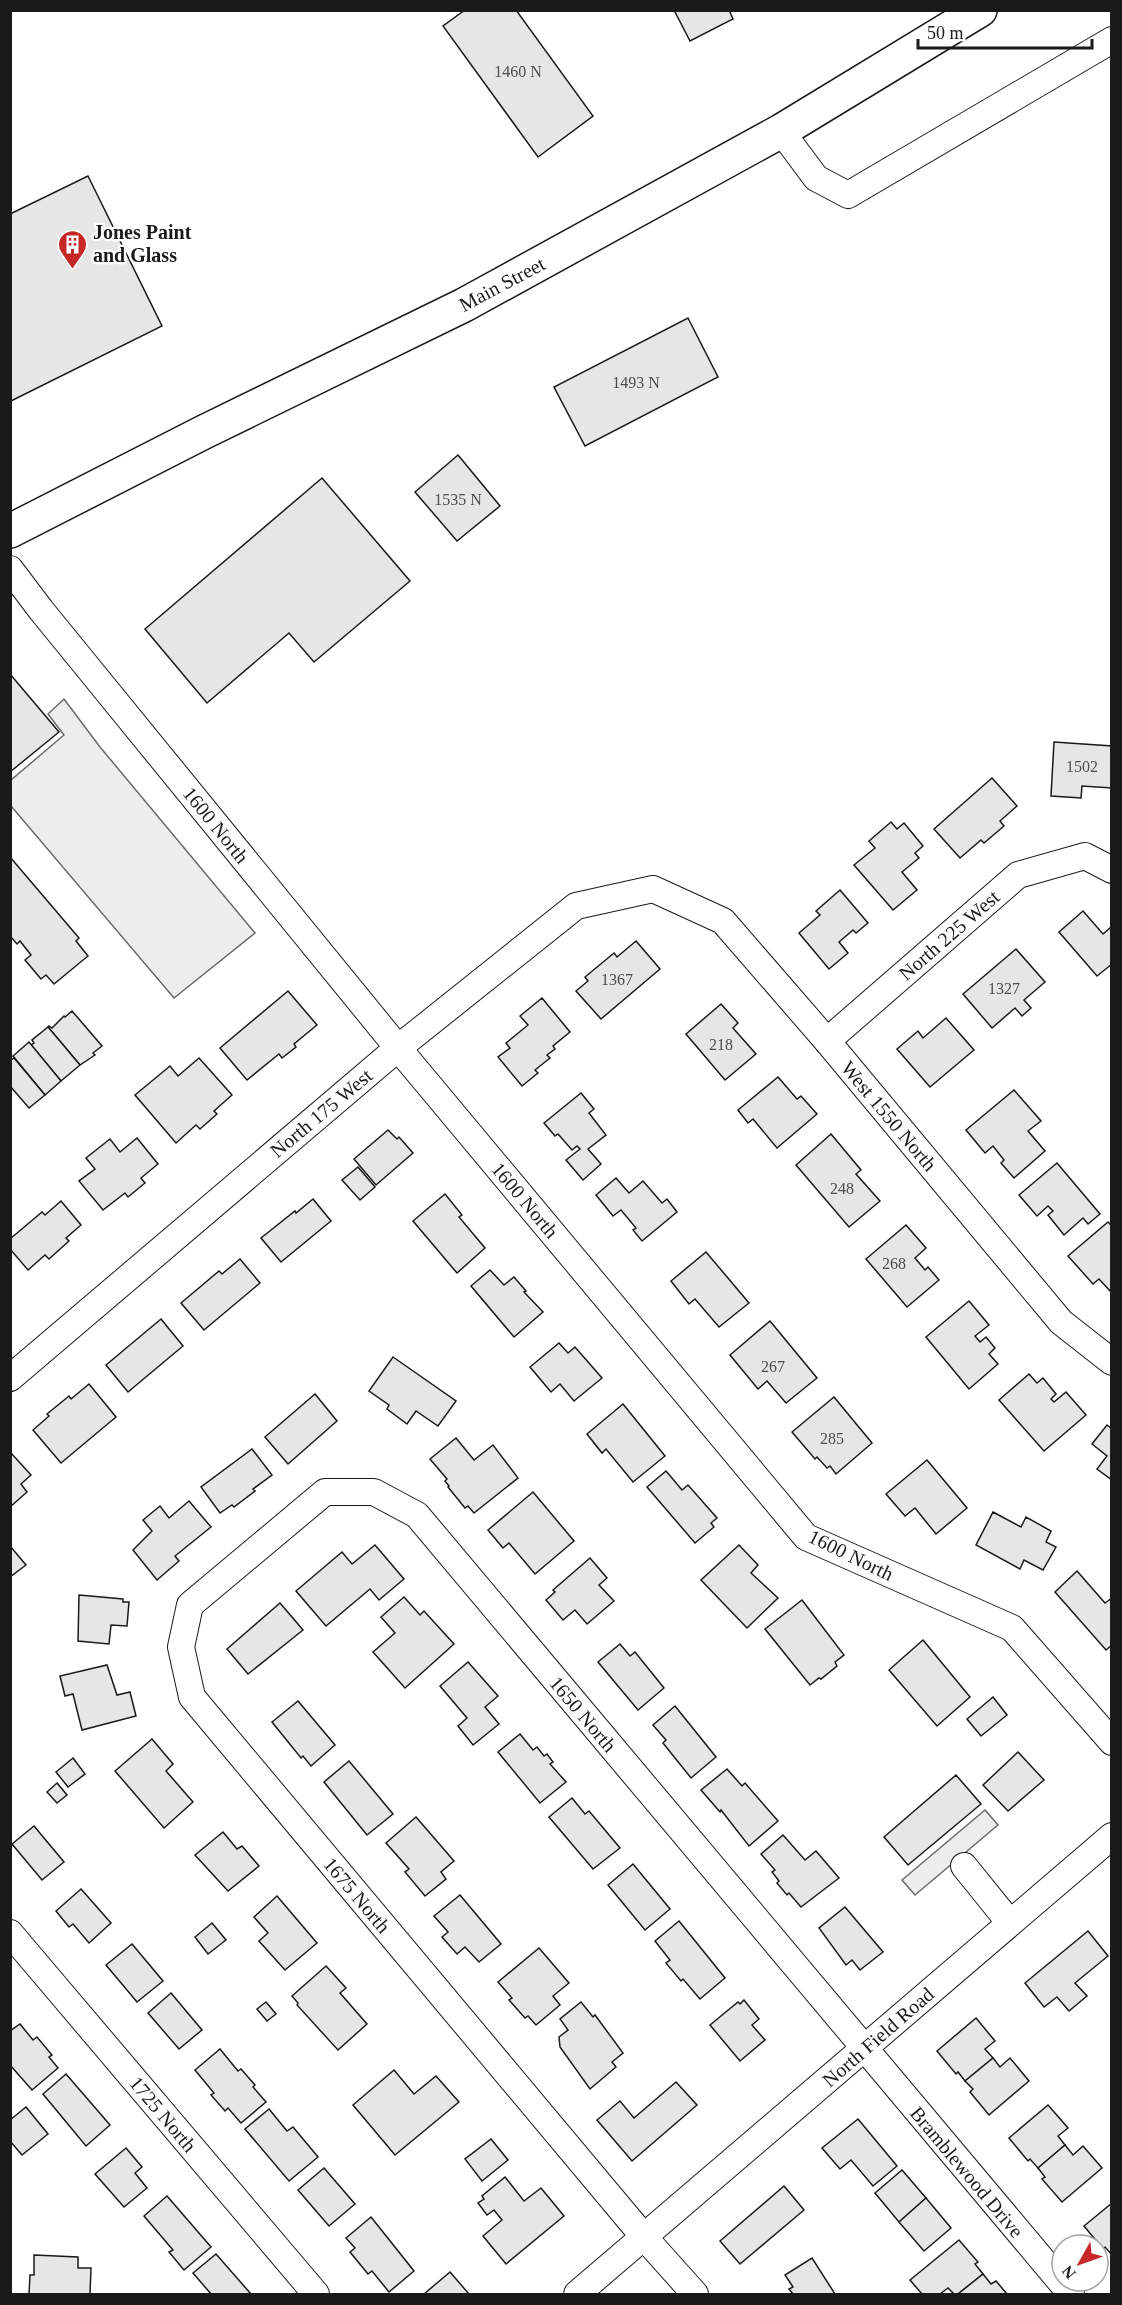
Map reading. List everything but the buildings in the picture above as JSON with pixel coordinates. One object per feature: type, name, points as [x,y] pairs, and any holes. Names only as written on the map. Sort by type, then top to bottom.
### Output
[{"type":"main road","name":"Main Street","points":[[10,531],[204,432],[464,305],[781,131],[980,10]]},
{"type":"street","points":[[781,131],[816,178],[848,195],[1112,40]]},
{"type":"street","name":"1600 North","points":[[10,568],[41,610],[398,1048],[806,1537],[1012,1628],[1112,1742]]},
{"type":"street","name":"North 225 West","points":[[827,1041],[1018,875],[1085,856],[1112,870]]},
{"type":"street","name":"North 175 West","points":[[10,1378],[398,1048],[576,906],[652,889]]},
{"type":"street","name":"West 1550 North","points":[[652,889],[723,921],[827,1041],[1061,1322],[1112,1362]]},
{"type":"street","name":"1650 North","points":[[262,1543],[325,1492],[374,1492],[417,1515],[864,2050]]},
{"type":"street","name":"1675 North","points":[[262,1543],[190,1605],[181,1647],[192,1697],[695,2295]]},
{"type":"street","name":"North Field Road","points":[[578,2295],[1112,1836]]},
{"type":"street","points":[[964,1866],[1010,1923]]},
{"type":"street","name":"1725 North","points":[[10,1933],[316,2295]]},
{"type":"street","name":"Bramblewood Drive","points":[[864,2050],[1071,2295]]},
{"type":"shaded area","points":[[64,699],[100,747],[255,933],[174,998],[11,806],[11,780],[64,735],[48,714]]},
{"type":"shaded area","points":[[985,1810],[998,1825],[915,1895],[902,1880]]},
{"type":"place","name":"Jones Paint and Glass","points":[[72,270]]}]
